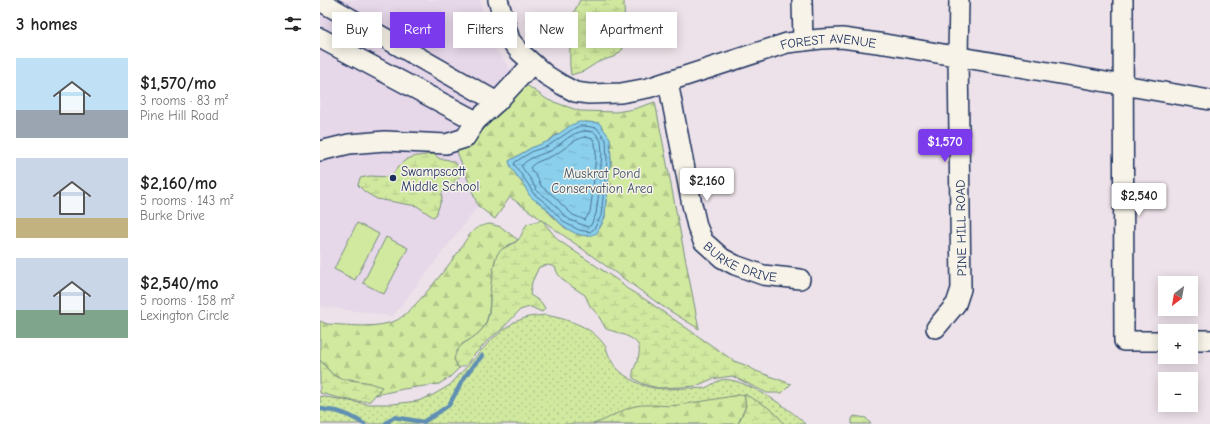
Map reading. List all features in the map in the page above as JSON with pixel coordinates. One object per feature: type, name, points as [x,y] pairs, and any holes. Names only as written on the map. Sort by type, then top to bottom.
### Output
[{"type":"street","name":"FOREST AVENUE","points":[[498,0],[510,40],[532,64],[562,86],[575,92],[589,94],[621,93],[668,82],[787,43],[821,39],[860,40],[1210,100]]},
{"type":"street","points":[[802,0],[803,40]]},
{"type":"street","name":"PINE HILL ROAD","points":[[936,328],[956,304],[961,289],[958,56],[959,0]]},
{"type":"street","points":[[1123,0],[1124,341],[1158,341]]},
{"type":"street","points":[[320,1],[497,102]]},
{"type":"street","points":[[320,38],[476,121]]},
{"type":"street","points":[[320,150],[349,144],[386,141],[446,144],[465,138],[476,121],[497,102],[532,64]]},
{"type":"street","name":"BURKE DRIVE","points":[[668,82],[691,200],[697,226],[703,241],[722,258],[735,265],[763,275],[800,279]]},
{"type":"street","points":[[1198,340],[1210,340]]},
{"type":"shaded area","name":"Swampscott Middle School","points":[[320,0],[480,0],[483,12],[453,12],[453,48],[495,48],[513,73],[525,84],[483,130],[456,149],[478,206],[393,316],[320,306]]},
{"type":"green space","points":[[580,0],[624,0],[624,12],[586,12],[586,48],[623,48],[622,50],[616,56],[598,62],[584,71],[571,75],[570,48],[578,48],[578,12],[574,12]]},
{"type":"green space","name":"Muskrat Pond Conservation Area","points":[[525,84],[548,100],[580,111],[616,112],[634,109],[655,102],[699,329],[662,306],[510,197],[495,219],[478,206],[456,149],[483,130]],"holes":[[[585,122],[599,123],[610,139],[611,162],[609,169],[608,193],[605,217],[600,228],[587,236],[565,228],[550,214],[546,208],[530,196],[525,186],[517,177],[509,161],[531,148],[546,143],[554,136]]]},
{"type":"green space","points":[[433,154],[440,159],[452,161],[459,166],[461,174],[459,178],[441,194],[442,198],[436,215],[433,217],[417,206],[377,199],[365,192],[358,185],[360,178],[370,176],[391,177],[404,161],[413,157]]},
{"type":"green space","points":[[542,220],[558,240],[734,361],[791,384],[782,393],[767,393],[732,376],[712,379],[696,386],[658,388],[643,384],[633,378],[633,371],[639,354],[638,344],[626,336],[606,329],[598,315],[590,306],[585,295],[565,282],[558,274],[555,267],[548,265],[539,267],[532,282],[530,295],[541,302],[545,308],[542,312],[531,307],[520,310],[500,331],[489,339],[466,365],[459,368],[454,360],[456,353],[462,345],[481,331],[487,320],[491,283],[498,253],[521,237],[527,224]]},
{"type":"green space","points":[[357,223],[379,234],[355,280],[334,269]]},
{"type":"green space","points":[[490,224],[501,227],[518,240],[502,249],[495,260],[489,313],[485,325],[470,340],[462,344],[457,366],[459,368],[450,377],[439,384],[403,389],[376,395],[380,390],[351,379],[341,379],[333,375],[320,360],[320,321],[327,324],[370,326],[395,321],[410,310],[429,289],[473,231],[483,225]]},
{"type":"green space","points":[[386,237],[408,248],[384,294],[363,283]]},
{"type":"green space","points":[[546,315],[569,321],[584,327],[597,336],[604,344],[616,367],[624,375],[640,384],[660,389],[705,388],[721,380],[730,380],[753,388],[766,395],[799,418],[805,424],[320,424],[320,396],[367,404],[393,404],[418,401],[433,395],[450,385],[491,340],[514,322],[528,317]]},
{"type":"green space","points":[[320,360],[333,375],[341,379],[366,382],[382,387],[370,401],[351,400],[320,393]]},
{"type":"green space","points":[[744,394],[746,406],[738,424],[593,424],[635,406],[678,405]]},
{"type":"green space","points":[[744,394],[771,410],[784,424],[738,424],[746,406]]},
{"type":"green space","points":[[854,416],[866,418],[871,424],[852,424],[852,419]]},
{"type":"water","points":[[579,122],[599,123],[610,138],[611,162],[609,169],[605,217],[597,233],[590,235],[582,235],[568,230],[531,197],[510,165],[509,161],[531,148],[549,141],[571,125]]},
{"type":"waterway","points":[[385,424],[394,417],[423,422],[449,405],[464,378],[482,356]]},
{"type":"waterway","points":[[320,408],[344,413],[364,424]]},
{"type":"place","name":"Swampscott Middle School","points":[[393,178]]}]
